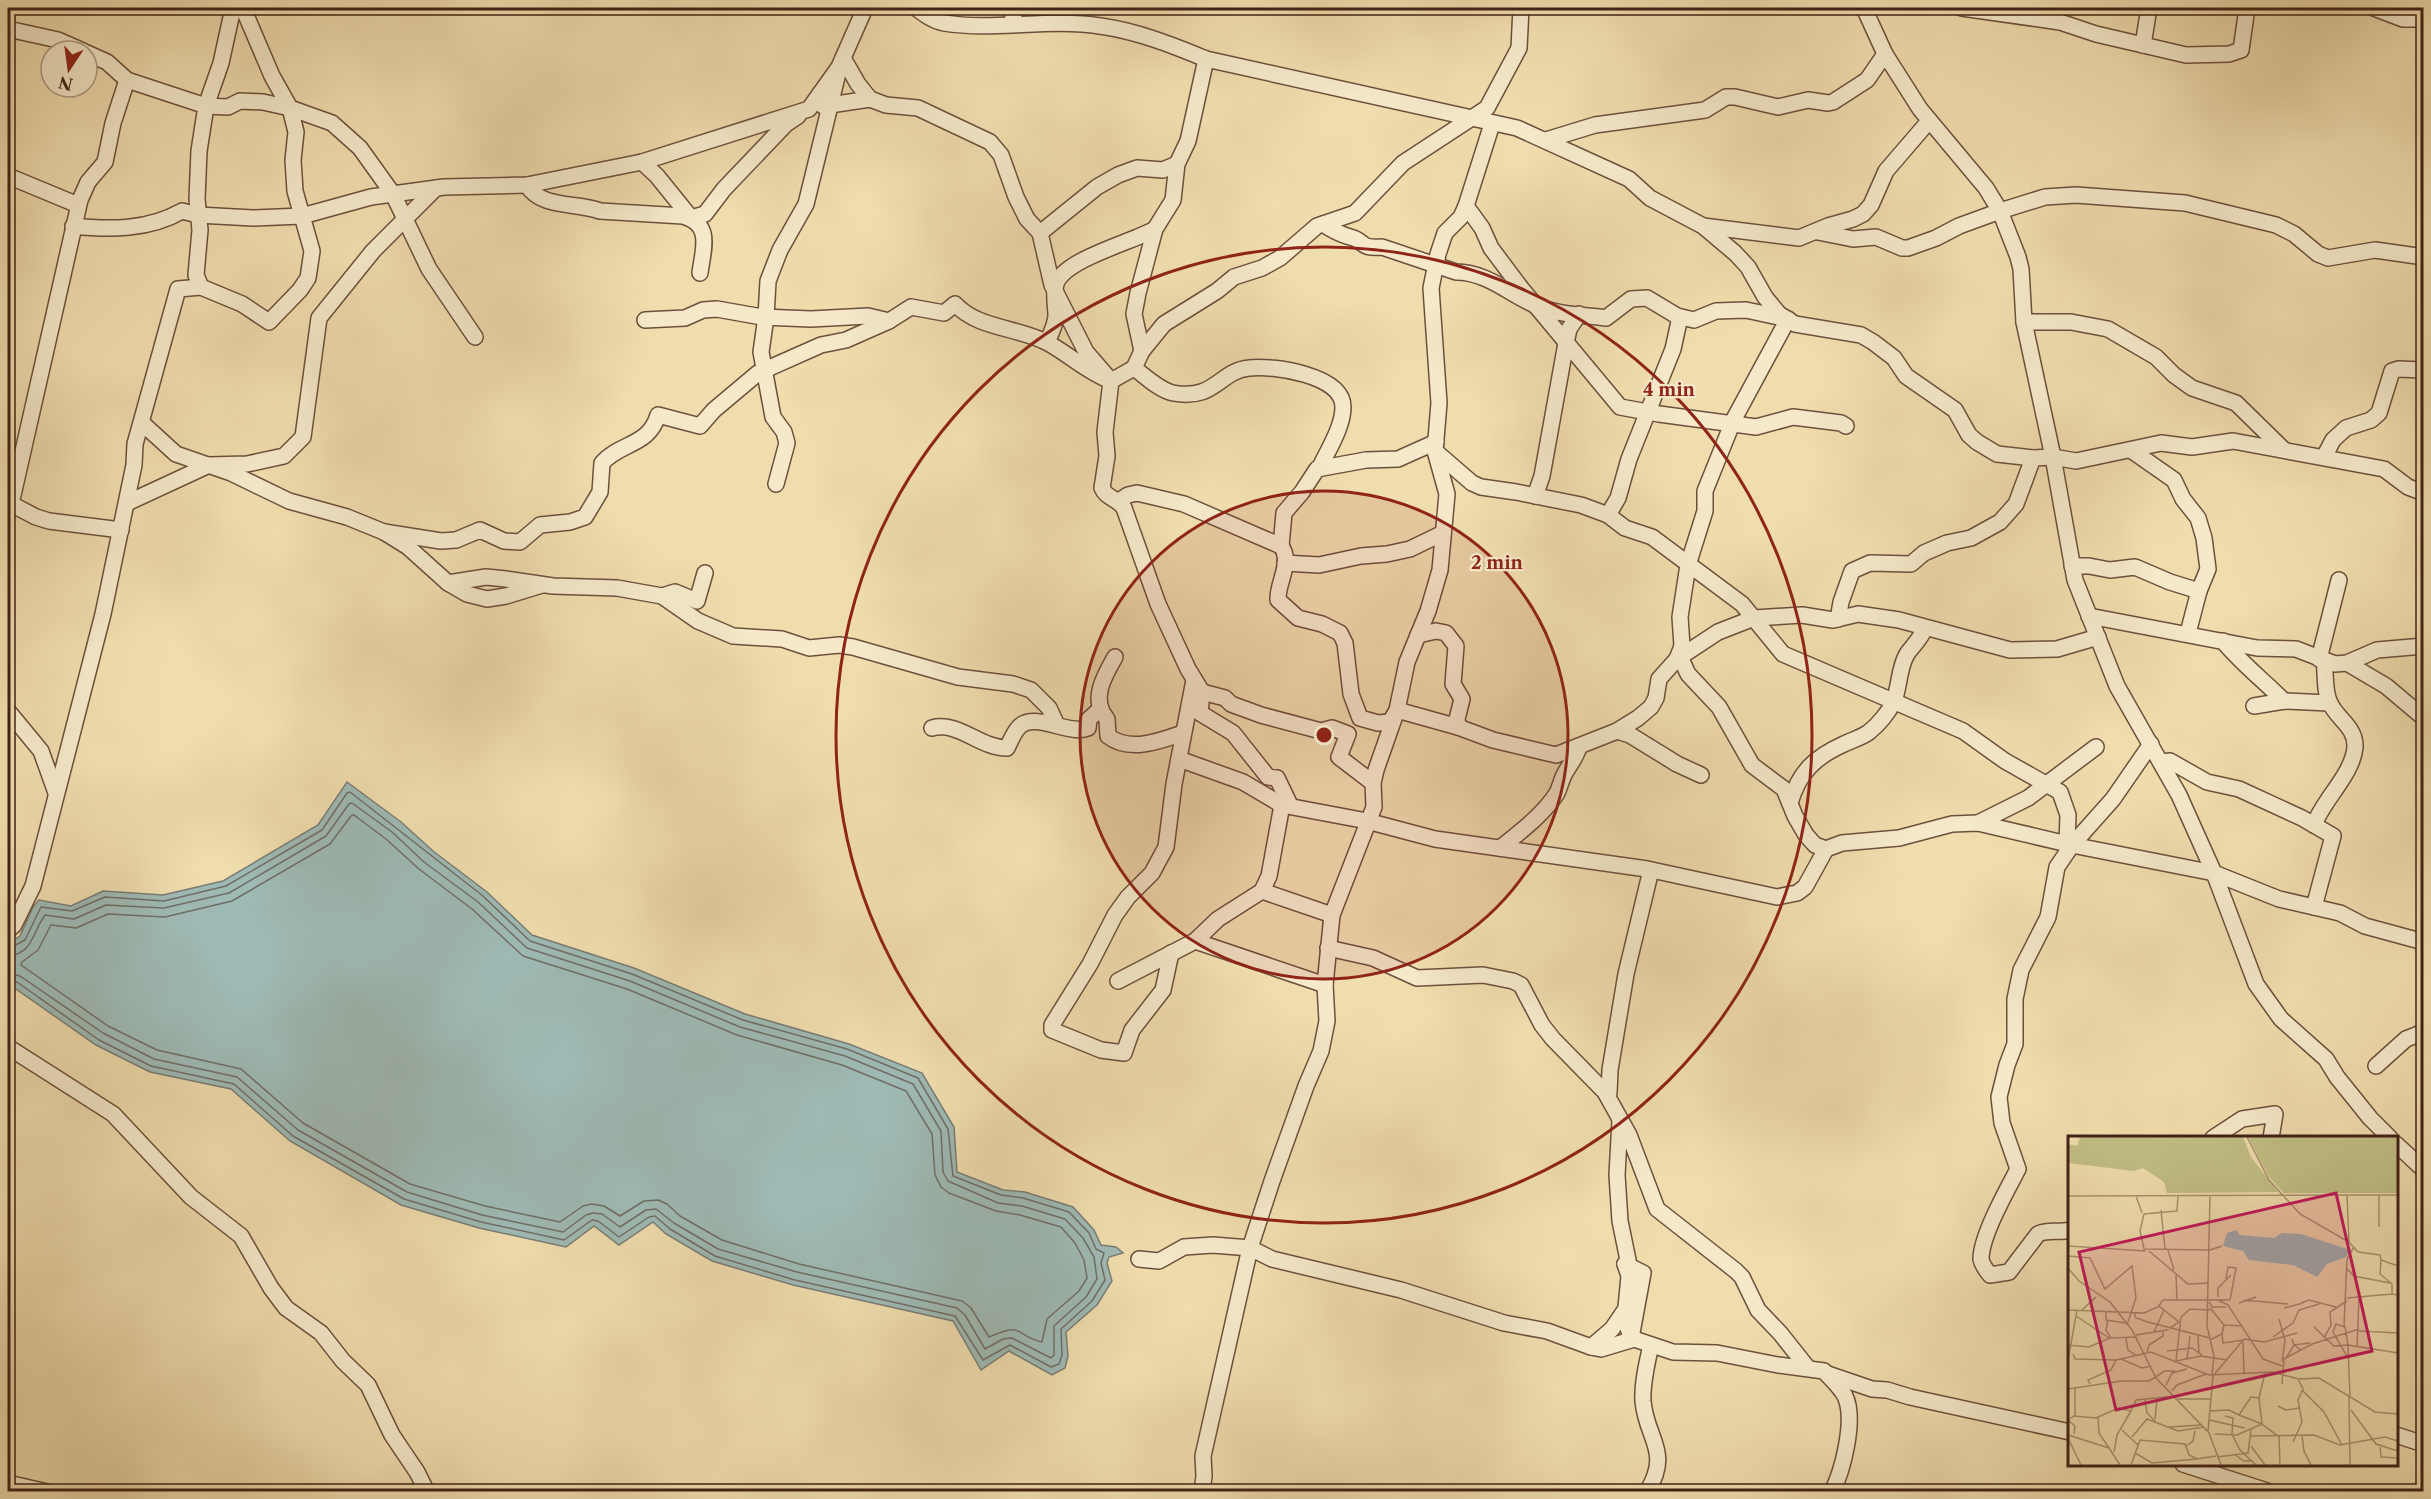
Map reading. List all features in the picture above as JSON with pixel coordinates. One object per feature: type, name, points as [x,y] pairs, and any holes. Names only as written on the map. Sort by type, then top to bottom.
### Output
[{"type":"street","points":[[201,287],[196,275],[200,230],[198,215],[199,151],[206,106],[221,63],[233,8]]},
{"type":"street","points":[[8,930],[14,925],[33,886],[103,614],[127,503],[134,465],[135,444],[178,289],[201,287],[242,304],[269,321],[300,290],[308,278],[312,251],[295,191],[293,160],[296,132],[290,108],[272,76],[243,8]]},
{"type":"street","points":[[776,484],[787,443],[784,432],[773,417],[763,371],[761,352],[768,281],[780,250],[806,204],[841,63],[865,8]]},
{"type":"street","points":[[916,8],[923,14],[943,23],[1030,22],[1100,26],[1170,44],[1206,59],[1414,107],[1473,117],[1492,124],[1517,128],[1629,179],[1650,198],[1703,226],[1748,267],[1771,306],[1796,324],[1861,335],[1873,342],[1894,358],[1906,376],[1955,410],[1969,435],[1997,454],[2085,460],[2161,443],[2192,447],[2233,441],[2384,469],[2400,482],[2424,493]]},
{"type":"street","points":[[1011,24],[1016,8]]},
{"type":"street","points":[[384,532],[441,541],[456,540],[480,531],[514,543],[524,540],[540,525],[580,519],[589,511],[600,492],[602,463],[613,454],[643,438],[655,426],[658,415],[700,426],[714,410],[763,371],[821,345],[846,340],[889,321],[911,307],[944,313],[955,304],[965,315],[1047,342],[1094,375],[1111,381],[1134,368],[1142,351],[1164,324],[1217,291],[1234,277],[1262,268],[1280,258],[1306,234],[1354,213],[1402,164],[1490,104],[1505,70],[1519,48],[1521,8]]},
{"type":"street","points":[[1864,8],[1885,54],[1929,121],[1982,182],[2000,211],[2021,269],[2024,322],[2053,457],[2075,580],[2117,686],[2179,795],[2214,873],[2256,984],[2281,1019],[2326,1059],[2337,1077],[2370,1118],[2389,1136]]},
{"type":"street","points":[[1962,8],[2041,13],[2096,34],[2186,55],[2235,53],[2241,50],[2247,8]]},
{"type":"street","points":[[2143,45],[2149,8]]},
{"type":"street","points":[[2374,8],[2403,19],[2424,19]]},
{"type":"street","points":[[8,29],[53,39]]},
{"type":"street","points":[[1546,141],[1595,125],[1705,110],[1726,98],[1735,97],[1778,107],[1808,100],[1833,102],[1867,80],[1885,54]]},
{"type":"street","points":[[99,58],[107,62],[127,80],[206,106],[228,107],[240,101],[262,102],[290,108],[332,123],[360,148],[393,194],[429,268],[475,337]]},
{"type":"street","points":[[1142,351],[1134,314],[1155,229],[1173,200],[1177,164],[1188,141],[1206,59]]},
{"type":"street","points":[[841,63],[870,99]]},
{"type":"street","points":[[527,185],[531,192],[542,200],[588,206],[600,211],[691,218],[705,214],[723,189],[786,124],[809,108],[841,63]]},
{"type":"street","points":[[121,530],[49,521],[9,504],[78,205],[88,182],[105,162],[113,123],[127,80]]},
{"type":"street","points":[[73,226],[110,230],[166,220],[182,211],[198,215],[253,218],[302,216],[371,197],[436,188],[493,184],[527,185],[642,162],[809,108],[870,99],[886,105],[918,108],[990,142],[1001,155],[1016,197],[1027,219],[1040,233],[1055,291],[1056,316],[1047,342]]},
{"type":"street","points":[[1703,226],[1798,238],[1863,214],[1871,205],[1886,171],[1929,121]]},
{"type":"street","points":[[1202,1491],[1203,1456],[1250,1248],[1272,1181],[1321,1051],[1327,1021],[1325,985],[1332,915],[1374,807],[1372,783],[1397,710],[1407,662],[1440,570],[1447,494],[1436,446],[1438,404],[1431,288],[1445,233],[1461,217],[1466,206],[1492,124]]},
{"type":"street","points":[[642,162],[657,176],[703,230],[700,273]]},
{"type":"street","points":[[1040,233],[1097,186],[1118,175],[1137,168],[1163,170],[1177,164]]},
{"type":"street","points":[[8,176],[78,205]]},
{"type":"street","points":[[127,503],[209,465],[247,464],[284,456],[303,437],[319,318],[373,251],[436,188]]},
{"type":"street","points":[[1818,232],[1853,239],[1876,237],[1902,248],[1908,248],[2000,211],[2045,197],[2060,195],[2185,203],[2276,225],[2294,234],[2324,257],[2334,259],[2375,250],[2424,257]]},
{"type":"street","points":[[1466,206],[1482,228],[1491,248],[1620,407],[1756,427],[1793,417],[1841,423],[1846,426]]},
{"type":"street","points":[[1323,225],[1343,237],[1352,237],[1363,246],[1382,247],[1456,272],[1467,272],[1502,285],[1537,306],[1579,315],[1606,318],[1631,299],[1647,298],[1680,316],[1694,320],[1716,311],[1746,310],[1788,319]]},
{"type":"street","points":[[1119,981],[1195,941],[1218,919],[1262,891],[1269,876],[1286,805],[1277,778],[1268,777],[1233,733],[1200,713],[1198,686],[1158,604],[1124,508],[1119,501],[1108,496],[1102,488],[1107,456],[1106,432],[1111,381],[1086,351],[1055,291],[1060,277],[1090,256],[1130,242],[1155,229]]},
{"type":"street","points":[[645,320],[685,318],[703,309],[717,309],[766,317],[811,319],[868,316],[889,321]]},
{"type":"street","points":[[1535,496],[1542,476],[1569,329],[1579,315]]},
{"type":"street","points":[[1608,515],[1618,498],[1629,459],[1673,349],[1680,316]]},
{"type":"street","points":[[1677,659],[1682,646],[1680,617],[1688,565],[1705,511],[1706,491],[1733,424],[1788,319]]},
{"type":"street","points":[[2024,322],[2071,322],[2108,329],[2156,357],[2174,375],[2192,388],[2236,403],[2284,450]]},
{"type":"street","points":[[1134,368],[1173,393],[1203,392],[1228,376],[1249,368],[1300,373],[1325,382],[1337,391],[1343,408],[1340,421],[1320,467],[1284,513],[1281,546],[1285,554],[1285,563],[1278,600],[1298,618],[1322,624],[1340,633],[1345,643],[1351,694],[1360,718],[1378,723],[1390,722],[1397,710]]},
{"type":"street","points":[[2324,457],[2333,440],[2346,428],[2371,420],[2379,413],[2392,371],[2398,369],[2424,370]]},
{"type":"street","points":[[142,423],[176,454],[231,473],[289,501],[347,517],[384,532],[408,547],[448,582],[466,594],[487,599],[542,585]]},
{"type":"street","points":[[1320,467],[1366,460],[1398,459],[1436,446]]},
{"type":"street","points":[[1436,446],[1472,483],[1481,488],[1581,505],[1608,515],[1625,528],[1652,537],[1742,604],[1784,654],[1964,731],[2005,760],[2060,792],[2068,815],[2070,845]]},
{"type":"street","points":[[2131,450],[2174,480],[2183,499],[2198,518],[2204,538],[2208,568],[2199,591],[2188,633]]},
{"type":"street","points":[[1839,619],[1841,602],[1852,571],[1870,563],[1911,564],[1924,554],[1947,543],[1971,538],[2000,522],[2016,504],[2033,458]]},
{"type":"street","points":[[1119,501],[1128,495],[1137,494],[1184,504],[1281,546]]},
{"type":"street","points":[[1285,563],[1319,565],[1361,556],[1387,554],[1410,549],[1443,533]]},
{"type":"street","points":[[2072,567],[2089,566],[2110,570],[2135,567],[2199,591]]},
{"type":"street","points":[[662,596],[675,592],[697,601],[705,573]]},
{"type":"street","points":[[448,582],[486,577],[542,585],[617,588],[662,596],[698,621],[733,636],[782,639],[809,648],[838,645],[853,647],[958,677],[1022,687],[1031,690],[1049,708],[1056,721],[1055,724]]},
{"type":"street","points":[[2314,825],[2318,812],[2344,776],[2355,746],[2349,726],[2329,703],[2322,660],[2339,580]]},
{"type":"street","points":[[1397,710],[1458,727],[1487,738],[1550,754],[1563,753],[1617,731],[1638,718],[1651,707],[1656,698],[1659,679],[1677,659],[1718,632],[1754,618],[1802,615],[1833,620],[1858,614],[1925,628],[2010,650],[2056,649],[2098,638]]},
{"type":"street","points":[[2089,616],[2268,649],[2296,649],[2335,664],[2347,663],[2377,650],[2424,646]]},
{"type":"street","points":[[1790,803],[1796,782],[1810,766],[1828,751],[1869,732],[1894,702],[1907,654],[1920,640],[1925,628]]},
{"type":"street","points":[[1418,635],[1436,631],[1446,633],[1456,646],[1453,684],[1462,699],[1457,719],[1458,727]]},
{"type":"street","points":[[2223,640],[2240,661],[2258,674],[2284,701]]},
{"type":"street","points":[[932,728],[942,725],[952,727],[990,746],[1007,748],[1018,727],[1027,722],[1086,730],[1089,719],[1099,710],[1102,681],[1115,657]]},
{"type":"street","points":[[1677,659],[1683,663],[1688,674],[1719,707],[1752,765],[1784,789],[1806,835],[1815,845],[1826,849]]},
{"type":"street","points":[[2347,663],[2386,686],[2424,718]]},
{"type":"street","points":[[1171,952],[1163,990],[1135,1025],[1124,1053],[1101,1050],[1052,1030],[1052,1025],[1090,964],[1115,915],[1128,897],[1152,873],[1166,847],[1183,733],[1198,686]]},
{"type":"street","points":[[1198,686],[1225,698],[1231,704],[1262,715],[1321,731],[1332,728],[1348,734],[1339,757],[1372,783]]},
{"type":"street","points":[[2254,706],[2284,701],[2329,703]]},
{"type":"street","points":[[1099,710],[1107,719],[1108,736],[1119,743],[1138,745],[1183,733]]},
{"type":"street","points":[[8,711],[41,751],[56,793]]},
{"type":"street","points":[[1617,731],[1627,733],[1677,764],[1701,775]]},
{"type":"street","points":[[2068,1230],[2055,1233],[2045,1231],[2038,1234],[2009,1272],[1990,1275],[1982,1263],[1982,1252],[1994,1216],[2018,1169],[2002,1123],[1999,1097],[2014,1044],[2015,999],[2025,959],[2048,917],[2057,867],[2070,845],[2113,800],[2151,744]]},
{"type":"street","points":[[1500,848],[1520,832],[1552,800],[1580,747]]},
{"type":"street","points":[[1978,823],[2028,798],[2096,747]]},
{"type":"street","points":[[1179,759],[1233,777],[1286,805],[1367,821],[1435,839],[1651,870],[1776,897],[1797,893],[1805,887],[1826,849],[1842,843],[1899,838],[1952,824],[1978,823],[2070,845],[2214,873],[2279,899],[2340,913],[2365,926],[2424,942]]},
{"type":"street","points":[[2161,762],[2170,760],[2207,782],[2240,789],[2333,836],[2314,907]]},
{"type":"street","points":[[1610,1093],[1610,1070],[1626,974],[1651,870]]},
{"type":"street","points":[[1262,891],[1332,915]]},
{"type":"street","points":[[1195,941],[1325,985]]},
{"type":"street","points":[[1328,948],[1373,958],[1417,978],[1483,975],[1521,985],[1548,1033],[1605,1092],[1620,1118],[1657,1209],[1736,1270],[1742,1277],[1754,1305],[1807,1367]]},
{"type":"street","points":[[2376,1065],[2406,1039],[2424,1032]]},
{"type":"street","points":[[8,1047],[113,1114],[191,1197],[241,1236],[271,1288],[286,1308],[321,1333],[343,1361],[368,1385],[392,1435],[427,1491]]},
{"type":"street","points":[[2215,1136],[2242,1119],[2275,1114],[2271,1136]]},
{"type":"street","points":[[1620,1118],[1617,1175],[1620,1221],[1628,1260],[1625,1264],[1629,1276],[1625,1310],[1626,1325],[1631,1338],[1682,1354],[1717,1353],[1778,1365],[1807,1367],[1872,1389],[1887,1390],[2068,1432]]},
{"type":"street","points":[[2398,1145],[2424,1170]]},
{"type":"street","points":[[1139,1259],[1159,1261],[1184,1247],[1213,1245],[1250,1248],[1272,1259],[1401,1290],[1504,1323],[1547,1331],[1591,1347],[1604,1348],[1631,1340],[1643,1274],[1625,1264]]},
{"type":"street","points":[[1591,1347],[1612,1329],[1625,1310]]},
{"type":"street","points":[[1647,1491],[1658,1461],[1658,1447],[1650,1434],[1643,1403],[1651,1345]]},
{"type":"street","points":[[1825,1373],[1845,1397],[1849,1410],[1844,1458],[1838,1480],[1832,1491]]},
{"type":"street","points":[[2398,1435],[2424,1444]]},
{"type":"street","points":[[2189,1466],[2270,1491]]},
{"type":"street","points":[[8,1483],[47,1491]]},
{"type":"water","points":[[347,782],[401,822],[433,851],[487,892],[532,935],[634,968],[745,1014],[849,1044],[922,1073],[954,1127],[957,1172],[1003,1190],[1025,1192],[1073,1207],[1094,1230],[1101,1245],[1116,1247],[1123,1253],[1109,1257],[1107,1263],[1112,1281],[1097,1305],[1066,1332],[1068,1356],[1065,1368],[1052,1375],[1009,1351],[981,1370],[953,1321],[793,1285],[712,1261],[666,1234],[653,1222],[619,1245],[594,1226],[566,1247],[479,1228],[401,1205],[290,1141],[231,1089],[150,1072],[96,1045],[13,987],[8,986],[8,944],[20,936],[33,907],[39,900],[71,906],[103,891],[163,895],[223,881],[318,825]]}]
